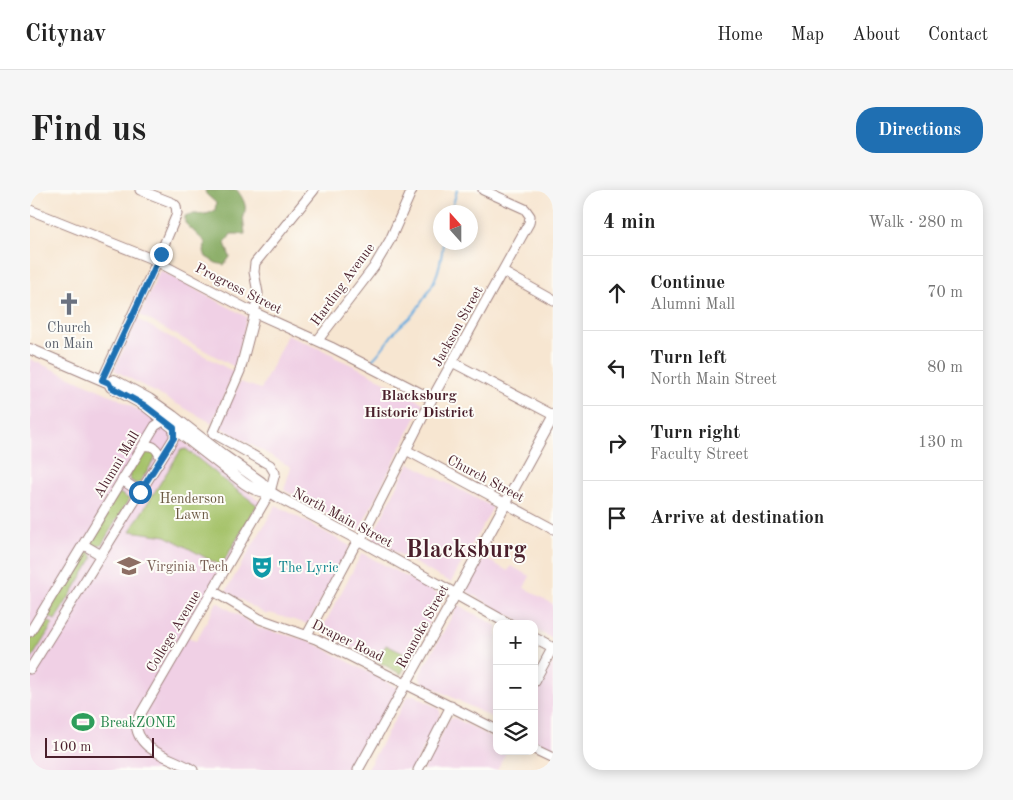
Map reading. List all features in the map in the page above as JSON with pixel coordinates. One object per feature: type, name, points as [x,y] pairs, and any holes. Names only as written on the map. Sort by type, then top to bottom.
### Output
[{"type":"main road","name":"North Main Street","points":[[30,349],[105,382],[114,380],[149,399],[168,418],[260,482],[270,492],[502,620]]},
{"type":"main road","name":"Roanoke Street","points":[[456,594],[553,416]]},
{"type":"main road","name":"North Main Street","points":[[168,418],[174,428],[253,489],[270,492]]},
{"type":"main road","points":[[538,640],[553,648]]},
{"type":"street","points":[[105,382],[177,214],[176,206],[173,203],[140,190]]},
{"type":"street","points":[[270,492],[275,473],[270,465],[213,433],[240,371],[255,313],[258,293],[254,272],[256,264],[314,190]]},
{"type":"street","name":"Harding Avenue","points":[[318,340],[374,267],[390,240],[412,190]]},
{"type":"street","name":"Jackson Street","points":[[307,635],[354,547],[374,516],[432,399],[529,223],[530,216],[525,209],[483,190]]},
{"type":"street","name":"Progress Street","points":[[30,210],[158,261],[255,313],[318,340],[432,399]]},
{"type":"street","points":[[503,272],[553,300]]},
{"type":"street","points":[[452,362],[553,416]]},
{"type":"street","name":"Alumni Mall","points":[[30,632],[142,446],[155,426],[168,418]]},
{"type":"street","points":[[30,669],[174,438],[174,428]]},
{"type":"street","points":[[142,446],[153,446],[156,448],[161,459]]},
{"type":"street","name":"Church Street","points":[[406,450],[553,529]]},
{"type":"street","points":[[122,480],[140,492]]},
{"type":"street","name":"College Avenue","points":[[193,770],[141,741],[137,733],[136,719],[270,492]]},
{"type":"street","points":[[84,545],[101,555]]},
{"type":"street","name":"Draper Road","points":[[213,591],[260,619],[307,635],[493,728]]},
{"type":"street","name":"Roanoke Street","points":[[358,770],[456,594]]},
{"type":"street","points":[[538,675],[553,648]]},
{"type":"street","points":[[418,770],[452,706]]},
{"type":"street","points":[[538,751],[553,758]]},
{"type":"shaded area","points":[[160,270],[247,317],[235,367],[140,315]]},
{"type":"shaded area","points":[[137,319],[234,372],[212,423],[114,370]]},
{"type":"shaded area","points":[[287,335],[334,355],[334,357],[363,370],[423,403],[359,531],[284,490],[291,467],[218,426],[240,382],[261,389]]},
{"type":"shaded area","name":"Virginia Tech","points":[[30,359],[115,397],[161,423],[263,504],[186,636],[196,641],[217,602],[259,628],[310,641],[398,688],[352,770],[30,770]]},
{"type":"shaded area","points":[[409,463],[493,507],[451,582],[371,538]]},
{"type":"shaded area","points":[[276,505],[350,546],[308,624],[269,613],[267,615],[226,591]]},
{"type":"shaded area","points":[[362,553],[444,597],[411,657],[386,645],[377,661],[321,631]]},
{"type":"shaded area","points":[[484,558],[508,571],[511,566],[530,576],[524,588],[553,604],[552,637],[538,631],[538,620],[518,620],[466,591]]},
{"type":"shaded area","points":[[458,605],[493,624],[493,718],[422,682],[420,674]]},
{"type":"shaded area","points":[[553,661],[553,749],[538,741],[538,688]]},
{"type":"shaded area","points":[[414,695],[439,709],[441,714],[412,770],[367,770],[407,697]]},
{"type":"shaded area","points":[[450,718],[455,718],[493,738],[493,755],[505,755],[497,770],[423,770]]},
{"type":"green space","points":[[205,190],[237,190],[245,205],[243,215],[245,234],[231,234],[225,243],[230,257],[224,265],[206,257],[204,252],[205,242],[185,223],[185,216],[208,214],[215,210],[216,203],[206,194]]},
{"type":"green space","points":[[153,449],[156,457],[140,482],[136,484],[130,480],[129,475],[143,450]]},
{"type":"green space","name":"Henderson Lawn","points":[[186,449],[257,505],[221,566],[166,536],[130,531],[181,450]]},
{"type":"green space","points":[[118,492],[129,499],[102,544],[95,546],[90,539]]},
{"type":"green space","points":[[82,552],[90,552],[93,558],[55,620],[44,614]]},
{"type":"green space","points":[[42,617],[53,624],[30,661],[30,637]]},
{"type":"green space","points":[[386,645],[411,657],[401,674],[377,661]]},
{"type":"waterway","points":[[453,205],[457,190]]},
{"type":"waterway","points":[[372,360],[397,329],[414,313],[426,296],[438,272],[442,250]]},
{"type":"place","name":"Church on Main","points":[[69,304]]},
{"type":"place","name":"Virginia Tech","points":[[129,566]]},
{"type":"place","name":"The Lyric","points":[[262,567]]},
{"type":"place","name":"BreakZONE","points":[[83,722]]},
{"type":"district","name":"Blacksburg Historic District","points":[[419,404]]},
{"type":"district","name":"Blacksburg","points":[[466,549]]},
{"type":"route","points":[[140,492],[174,438],[174,428],[144,405],[102,380],[161,254]]}]
